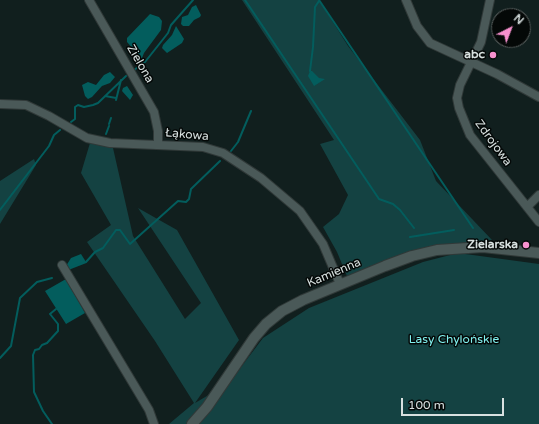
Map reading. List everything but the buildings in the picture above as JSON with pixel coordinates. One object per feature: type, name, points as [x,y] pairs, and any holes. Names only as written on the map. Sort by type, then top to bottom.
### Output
[{"type":"street","name":"Zielona","points":[[89,0],[154,112],[158,130],[158,144]]},
{"type":"street","points":[[406,0],[419,30],[430,43],[539,97]]},
{"type":"street","name":"Zdrojowa","points":[[490,0],[481,42],[460,84],[458,98],[459,108],[470,135],[539,222]]},
{"type":"street","name":"Łąkowa","points":[[0,104],[26,105],[42,112],[87,138],[110,143],[203,146],[217,150],[261,178],[300,211],[316,231],[333,264],[340,284]]},
{"type":"street","points":[[527,207],[539,195]]},
{"type":"street","name":"Kamienna","points":[[192,424],[207,407],[254,338],[266,324],[282,311],[340,284],[408,257],[437,250],[483,246],[539,253]]},
{"type":"street","points":[[62,265],[149,410],[154,424]]},
{"type":"green space","points":[[242,0],[319,0],[348,46],[420,140],[436,181],[492,240],[412,252],[347,276],[337,252],[323,227],[339,214],[348,195],[320,144],[334,140]]},
{"type":"green space","name":"Lasy Chylońskie","points":[[90,143],[113,148],[133,236],[185,319],[201,303],[138,208],[177,230],[239,340],[195,403],[229,383],[263,338],[309,308],[423,262],[458,253],[539,264],[539,424],[169,424],[194,403],[155,341],[87,242],[111,225],[81,173]]},
{"type":"green space","points":[[34,159],[36,165],[0,224],[0,181]]},
{"type":"shaded area","points":[[196,5],[201,15],[200,17],[194,20],[189,26],[183,26],[181,24],[182,17],[188,15],[192,7]]},
{"type":"shaded area","points":[[150,14],[159,17],[162,21],[161,30],[141,58],[127,42],[127,38]]},
{"type":"shaded area","points":[[176,26],[184,39],[182,43],[167,53],[162,48],[163,45],[172,35]]},
{"type":"shaded area","points":[[310,71],[312,71],[319,78],[325,79],[314,86],[308,76]]},
{"type":"shaded area","points":[[110,72],[115,77],[110,83],[102,86],[92,97],[88,99],[85,96],[82,85],[88,82],[96,85],[104,75]]},
{"type":"shaded area","points":[[127,86],[133,95],[130,100],[122,91],[123,88]]},
{"type":"shaded area","points":[[81,254],[86,262],[68,269],[66,266],[71,258]]},
{"type":"shaded area","points":[[66,279],[85,313],[66,324],[45,291]]},
{"type":"waterway","points":[[134,70],[145,62],[168,33],[171,25],[193,0]]},
{"type":"waterway","points":[[245,0],[379,199],[393,204],[400,210],[414,228]]},
{"type":"waterway","points":[[319,0],[473,228]]},
{"type":"waterway","points":[[310,71],[315,7],[319,1]]},
{"type":"waterway","points":[[71,122],[75,119],[75,107],[78,105],[84,107],[98,103],[126,76]]},
{"type":"waterway","points":[[116,100],[121,80]]},
{"type":"waterway","points":[[105,96],[116,98]]},
{"type":"waterway","points":[[231,151],[238,142],[251,111]]},
{"type":"waterway","points":[[109,124],[111,118]]},
{"type":"waterway","points":[[106,134],[109,126]]},
{"type":"waterway","points":[[0,210],[49,146],[54,135],[60,130]]},
{"type":"waterway","points":[[68,269],[86,262],[95,252],[103,248],[116,230],[120,230],[130,244],[178,201],[186,202],[189,199],[191,189],[220,161]]},
{"type":"waterway","points":[[410,237],[454,230]]},
{"type":"waterway","points":[[0,358],[11,346],[20,298],[37,282],[52,278]]},
{"type":"waterway","points":[[52,424],[43,411],[34,392],[33,355],[35,350],[47,343],[58,331],[58,324],[50,314],[56,309]]},
{"type":"place","name":"abc","points":[[493,55]]},
{"type":"place","name":"Zielarska","points":[[526,245]]}]
